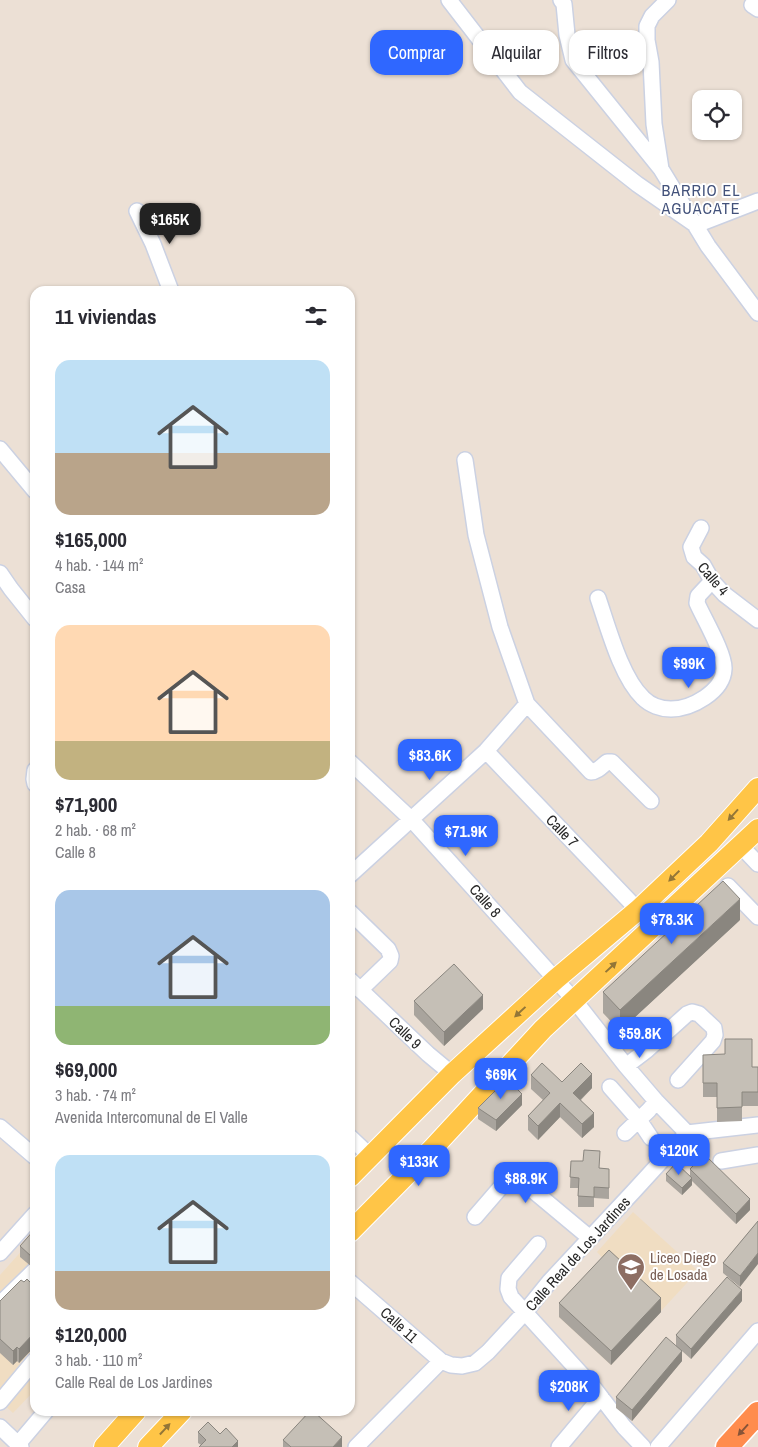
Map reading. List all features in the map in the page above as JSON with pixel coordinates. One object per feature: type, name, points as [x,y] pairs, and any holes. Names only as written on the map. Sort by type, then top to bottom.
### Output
[{"type":"highway","points":[[727,1447],[758,1413]]},
{"type":"main road","points":[[355,1172],[452,1074],[556,979],[638,910],[709,842],[758,788]]},
{"type":"main road","points":[[355,1227],[433,1148],[543,1029],[758,829]]},
{"type":"main road","points":[[104,1447],[132,1416]]},
{"type":"main road","points":[[148,1447],[177,1416]]},
{"type":"street","points":[[449,0],[520,92],[637,184],[696,225]]},
{"type":"street","points":[[561,0],[564,4],[567,35],[574,60],[661,169],[708,246],[758,313]]},
{"type":"street","points":[[661,169],[654,124],[647,26],[652,16],[668,0]]},
{"type":"street","points":[[696,225],[758,201]]},
{"type":"street","points":[[137,211],[153,244],[169,286]]},
{"type":"street","points":[[0,449],[30,485]]},
{"type":"street","points":[[465,460],[476,534],[500,626],[527,704],[591,772],[598,770],[607,762],[612,762],[651,801]]},
{"type":"street","name":"Calle 4","points":[[701,528],[691,547],[694,557],[703,565],[712,581],[724,594],[758,620]]},
{"type":"street","points":[[0,573],[30,613]]},
{"type":"street","points":[[598,598],[620,659],[635,688],[643,698],[658,708],[680,708],[701,700],[716,690],[723,677],[723,657],[697,603],[698,596],[712,581]]},
{"type":"street","points":[[355,871],[486,751],[527,704]]},
{"type":"street","name":"Calle 7","points":[[486,751],[638,910]]},
{"type":"street","name":"Calle 8","points":[[355,767],[411,819],[575,1000]]},
{"type":"street","points":[[740,845],[758,864]]},
{"type":"street","points":[[728,886],[758,917]]},
{"type":"street","name":"Calle 9","points":[[355,917],[388,949],[391,956],[390,962],[355,985],[452,1074]]},
{"type":"street","points":[[575,1000],[626,1066],[687,1133],[758,1125]]},
{"type":"street","points":[[626,1066],[687,1014],[692,1012],[699,1014],[714,1028],[715,1034],[713,1041],[678,1080]]},
{"type":"street","points":[[610,1088],[639,1120],[651,1138]]},
{"type":"street","points":[[625,1133],[656,1101]]},
{"type":"street","points":[[0,1127],[30,1154]]},
{"type":"street","name":"Calle Real de Los Jardines","points":[[446,1363],[462,1366],[475,1363],[488,1352],[525,1312],[550,1281],[687,1133]]},
{"type":"street","points":[[355,1142],[370,1156]]},
{"type":"street","points":[[721,1161],[758,1155]]},
{"type":"street","points":[[475,1217],[507,1180],[518,1178],[590,1238]]},
{"type":"street","points":[[0,1253],[30,1220]]},
{"type":"street","points":[[538,1244],[509,1278],[508,1284],[511,1297],[601,1397],[624,1427],[643,1447]]},
{"type":"street","points":[[0,1304],[30,1275]]},
{"type":"street","name":"Calle 11","points":[[355,1286],[446,1363]]},
{"type":"street","points":[[658,1447],[758,1331]]},
{"type":"street","points":[[356,1447],[446,1363]]},
{"type":"street","points":[[0,1402],[5,1386],[30,1364]]},
{"type":"street","points":[[559,1447],[601,1397]]},
{"type":"street","points":[[1,1430],[19,1445],[42,1416]]},
{"type":"shaded area","name":"Liceo Diego de Losada","points":[[633,1212],[698,1271],[611,1365],[559,1317],[608,1264],[597,1252]]},
{"type":"shaded area","points":[[30,1242],[30,1395],[13,1413],[0,1401],[0,1275]]},
{"type":"building","points":[[723,881],[740,899],[620,1010],[603,992]]},
{"type":"building","points":[[454,964],[483,995],[444,1032],[414,1001]]},
{"type":"building","points":[[725,1039],[752,1039],[752,1067],[758,1067],[758,1092],[742,1092],[742,1107],[717,1108],[717,1083],[703,1083],[703,1055],[725,1054]]},
{"type":"building","points":[[542,1063],[562,1082],[581,1063],[592,1074],[573,1093],[594,1113],[582,1124],[560,1103],[538,1126],[528,1116],[550,1093],[531,1075]]},
{"type":"building","points":[[507,1079],[522,1094],[496,1120],[478,1108]]},
{"type":"building","points":[[584,1150],[600,1151],[599,1168],[609,1169],[609,1188],[594,1187],[594,1197],[578,1196],[579,1178],[570,1177],[571,1161],[583,1161]]},
{"type":"building","points":[[704,1154],[750,1199],[736,1214],[690,1169]]},
{"type":"building","points":[[676,1163],[692,1178],[682,1188],[666,1174]]},
{"type":"building","points":[[758,1221],[758,1253],[740,1276],[723,1263]]},
{"type":"building","points":[[30,1235],[30,1255],[20,1246]]},
{"type":"building","points":[[609,1250],[661,1298],[611,1351],[559,1303]]},
{"type":"building","points":[[727,1277],[742,1290],[691,1349],[676,1335]]},
{"type":"building","points":[[27,1279],[30,1282],[30,1337],[19,1349],[17,1347],[13,1351],[0,1339],[0,1301],[21,1280],[24,1282]]},
{"type":"building","points":[[666,1337],[682,1351],[632,1410],[616,1397]]},
{"type":"building","points":[[305,1416],[319,1416],[342,1437],[333,1447],[291,1447],[283,1440]]},
{"type":"building","points":[[208,1422],[220,1434],[226,1428],[238,1441],[232,1447],[199,1447],[206,1440],[198,1432]]},
{"type":"place","name":"Liceo Diego de Losada","points":[[631,1291]]},
{"type":"district","name":"BARRIO EL AGUACATE","points":[[701,199]]}]
